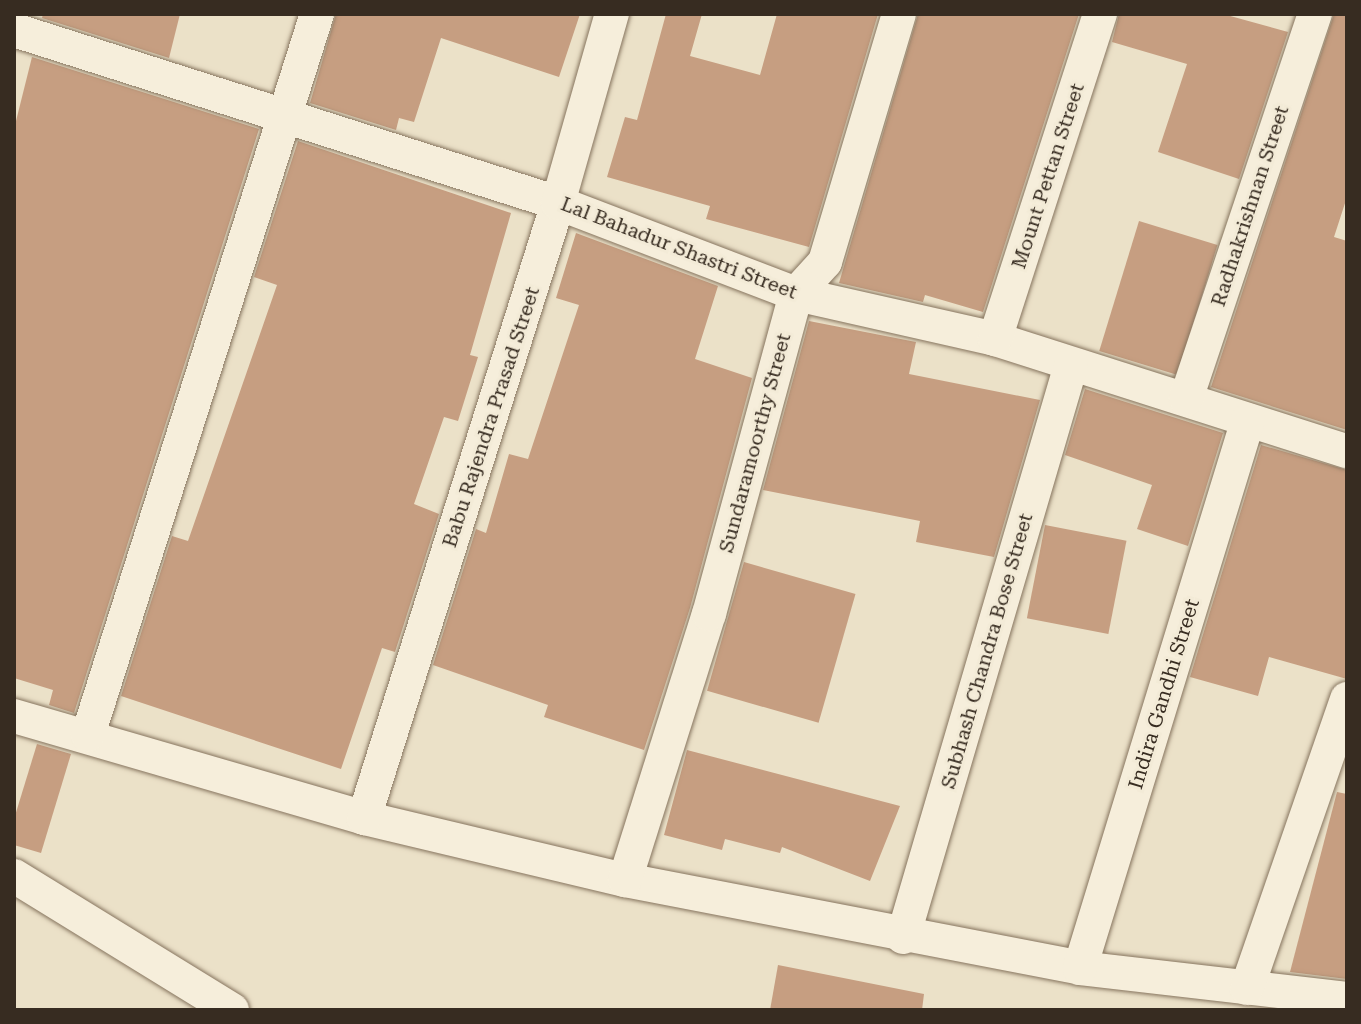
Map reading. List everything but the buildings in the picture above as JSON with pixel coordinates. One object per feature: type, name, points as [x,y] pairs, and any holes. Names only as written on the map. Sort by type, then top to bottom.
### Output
[{"type":"street","points":[[88,735],[317,14]]},
{"type":"street","name":"Babu Rajendra Prasad Street","points":[[364,818],[558,203],[612,14]]},
{"type":"street","name":"Sundaramoorthy Street","points":[[625,880],[709,614],[796,294],[825,262],[899,14]]},
{"type":"street","name":"Mount Pettan Street","points":[[995,339],[1100,14]]},
{"type":"street","name":"Radhakrishnan Street","points":[[1186,399],[1315,14]]},
{"type":"street","name":"Lal Bahadur Shastri Street","points":[[14,30],[558,203],[796,294],[995,339],[1347,451]]},
{"type":"street","name":"Subhash Chandra Bose Street","points":[[903,937],[1071,365]]},
{"type":"street","name":"Indira Gandhi Street","points":[[1080,968],[1248,420]]},
{"type":"street","points":[[1247,988],[1347,699]]},
{"type":"street","points":[[14,716],[88,735],[364,818],[625,880],[903,937],[1080,968],[1331,1001]]},
{"type":"street","points":[[14,876],[232,1010]]}]
